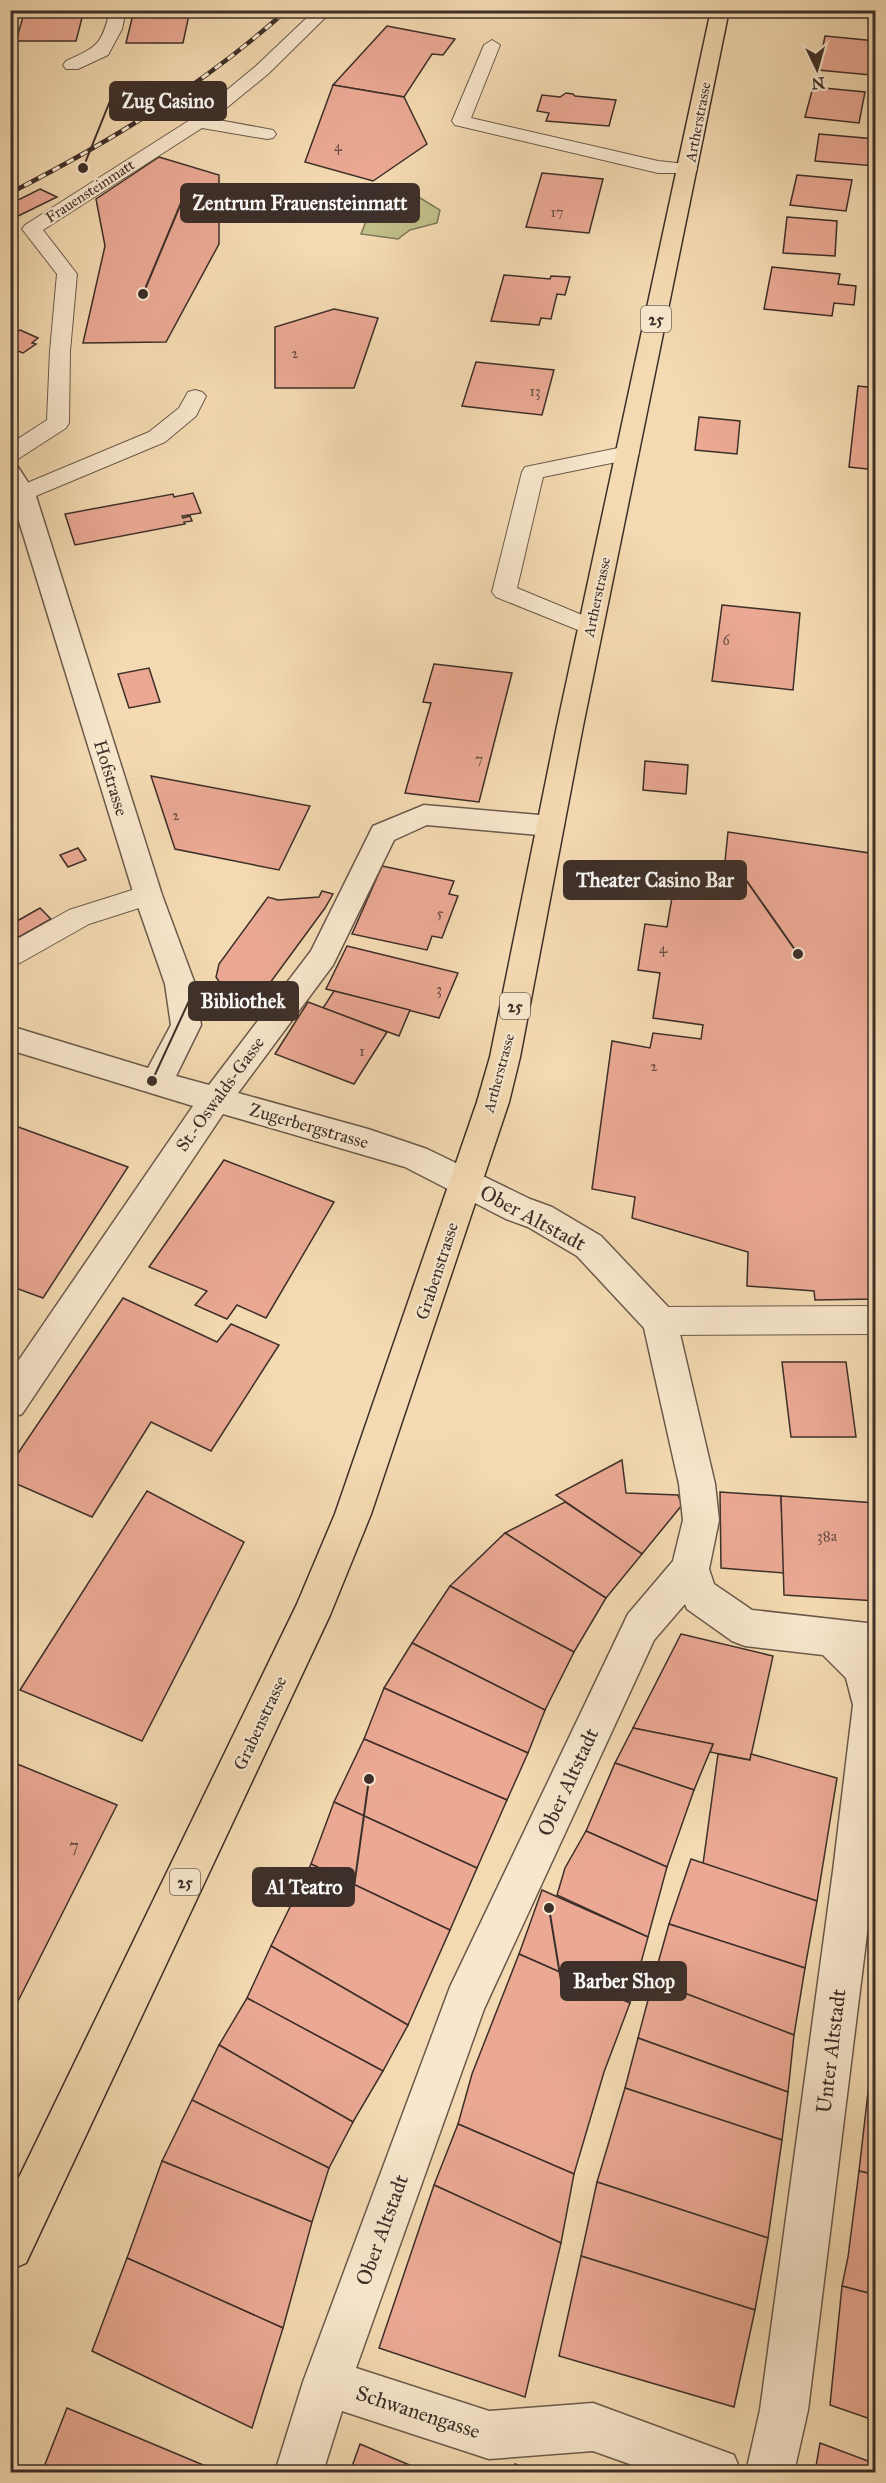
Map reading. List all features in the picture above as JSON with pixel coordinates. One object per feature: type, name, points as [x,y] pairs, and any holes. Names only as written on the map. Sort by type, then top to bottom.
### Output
[{"type":"main road","name":"Artherstrasse","points":[[466,1182],[505,1057],[550,826],[720,10]]},
{"type":"main road","name":"Grabenstrasse","points":[[10,2247],[311,1615],[353,1514],[466,1182]]},
{"type":"street","name":"Hofstrasse","points":[[17,483],[148,894],[180,984],[186,1025],[156,1083]]},
{"type":"street","name":"St.-Oswalds-Gasse","points":[[10,1403],[215,1100],[323,957],[383,833],[424,815],[550,826]]},
{"type":"street","name":"Zugerbergstrasse","points":[[10,1038],[156,1083],[368,1142],[416,1158],[466,1182]]},
{"type":"street","name":"Ober Altstadt","points":[[299,2472],[327,2382],[465,2002],[641,1627],[690,1569],[700,1520],[697,1484],[660,1322],[589,1246],[540,1217],[518,1209],[466,1182]]},
{"type":"street","points":[[690,1569],[700,1596],[745,1628],[876,1643]]},
{"type":"street","name":"Unter Altstadt","points":[[770,2472],[785,2399],[854,1872],[872,1705],[862,1668],[834,1640]]},
{"type":"street","name":"Schwanengasse","points":[[327,2382],[489,2435],[593,2427],[717,2472]]},
{"type":"lane","points":[[72,65],[102,51],[114,29],[118,10]]},
{"type":"lane","name":"Frauensteinmatt","points":[[10,454],[58,423],[60,351],[67,273],[32,229],[199,122],[262,69],[325,10]]},
{"type":"lane","points":[[492,45],[461,121],[658,167],[688,169]]},
{"type":"lane","points":[[199,122],[267,134]]},
{"type":"lane","points":[[17,483],[157,437],[188,411],[195,396]]},
{"type":"lane","points":[[591,627],[504,592],[533,472],[628,453]]},
{"type":"lane","points":[[10,956],[79,917],[148,894]]},
{"type":"lane","points":[[660,1322],[876,1320]]},
{"type":"shaded area","points":[[417,196],[440,210],[437,223],[410,230],[398,239],[361,234],[369,214]]},
{"type":"building","points":[[25,10],[84,10],[76,41],[16,41]]},
{"type":"building","points":[[134,10],[190,10],[183,43],[126,43]]},
{"type":"building","points":[[801,10],[876,10],[876,18],[800,12]]},
{"type":"building","points":[[387,26],[455,39],[443,55],[432,54],[404,97],[333,85]]},
{"type":"building","points":[[825,36],[876,41],[871,75],[818,70]]},
{"type":"building","points":[[333,85],[404,97],[427,144],[373,181],[305,162]]},
{"type":"building","points":[[813,87],[865,92],[859,123],[805,117]]},
{"type":"building","points":[[566,93],[616,100],[609,126],[546,121],[549,113],[537,111],[542,95],[560,97]]},
{"type":"building","points":[[819,134],[876,139],[876,166],[815,161]]},
{"type":"building","points":[[159,157],[219,175],[219,244],[166,342],[83,343],[105,246],[96,199]]},
{"type":"building","points":[[542,173],[603,179],[589,233],[526,227]]},
{"type":"building","points":[[797,175],[852,180],[846,211],[790,205]]},
{"type":"building","points":[[40,189],[57,197],[10,220],[10,204]]},
{"type":"building","points":[[787,217],[837,221],[835,256],[783,253]]},
{"type":"building","points":[[772,267],[840,274],[838,284],[856,286],[854,305],[834,303],[832,316],[764,309]]},
{"type":"building","points":[[504,275],[550,279],[551,276],[570,277],[565,295],[557,294],[551,319],[541,318],[539,325],[491,321]]},
{"type":"building","points":[[334,309],[378,318],[354,388],[275,388],[275,327]]},
{"type":"building","points":[[20,330],[38,338],[32,343],[36,344],[23,353],[18,351],[10,356],[10,336]]},
{"type":"building","points":[[476,362],[554,370],[542,415],[462,406]]},
{"type":"building","points":[[858,386],[876,388],[876,470],[849,467]]},
{"type":"building","points":[[699,417],[740,421],[737,454],[695,450]]},
{"type":"building","points":[[193,493],[201,513],[182,516],[183,518],[190,516],[192,521],[75,545],[65,514],[173,494],[174,497]]},
{"type":"building","points":[[722,605],[800,613],[793,690],[712,681]]},
{"type":"building","points":[[434,664],[512,673],[479,802],[405,793],[431,703],[423,702]]},
{"type":"building","points":[[149,668],[160,702],[129,708],[118,674]]},
{"type":"building","points":[[645,761],[688,765],[686,794],[643,790]]},
{"type":"building","points":[[151,776],[310,806],[279,870],[175,849]]},
{"type":"building","points":[[728,832],[876,854],[876,1299],[815,1300],[814,1291],[747,1286],[748,1252],[632,1218],[635,1197],[592,1189],[612,1041],[650,1048],[653,1033],[701,1039],[703,1025],[653,1018],[660,973],[638,970],[645,924],[667,927],[676,874],[723,881]]},
{"type":"building","points":[[78,848],[86,860],[68,867],[60,855]]},
{"type":"building","points":[[382,866],[454,881],[449,894],[458,896],[442,938],[432,936],[427,950],[352,934]]},
{"type":"building","points":[[322,891],[333,894],[256,1002],[224,989],[216,977],[219,964],[268,897],[278,900],[319,897]]},
{"type":"building","points":[[40,908],[51,919],[10,942],[10,925]]},
{"type":"building","points":[[347,946],[458,973],[439,1018],[326,989]]},
{"type":"building","points":[[334,991],[410,1010],[399,1036],[323,1008]]},
{"type":"building","points":[[308,1002],[387,1032],[354,1084],[275,1054]]},
{"type":"building","points":[[10,1124],[128,1167],[43,1298],[10,1286]]},
{"type":"building","points":[[224,1160],[334,1202],[266,1318],[237,1305],[227,1319],[195,1305],[207,1291],[149,1267]]},
{"type":"building","points":[[123,1298],[217,1342],[231,1324],[279,1345],[211,1451],[151,1422],[92,1517],[10,1481],[10,1465]]},
{"type":"building","points":[[782,1362],[846,1362],[856,1437],[791,1437]]},
{"type":"building","points":[[622,1460],[626,1493],[678,1495],[682,1505],[642,1554],[556,1495]]},
{"type":"building","points":[[147,1491],[244,1542],[142,1741],[20,1690]]},
{"type":"building","points":[[720,1492],[781,1496],[784,1573],[721,1568]]},
{"type":"building","points":[[781,1496],[876,1503],[876,1601],[784,1595]]},
{"type":"building","points":[[565,1502],[642,1554],[606,1598],[505,1533]]},
{"type":"building","points":[[505,1533],[606,1598],[574,1652],[450,1586]]},
{"type":"building","points":[[450,1586],[574,1652],[545,1710],[412,1643]]},
{"type":"building","points":[[681,1634],[773,1656],[750,1760],[710,1752],[713,1744],[633,1728]]},
{"type":"building","points":[[412,1643],[545,1710],[528,1753],[384,1688]]},
{"type":"building","points":[[384,1688],[528,1753],[507,1800],[364,1739]]},
{"type":"building","points":[[633,1728],[713,1744],[694,1790],[615,1763]]},
{"type":"building","points":[[364,1739],[507,1800],[477,1868],[334,1802]]},
{"type":"building","points":[[718,1754],[750,1760],[751,1754],[837,1778],[817,1901],[703,1864]]},
{"type":"building","points":[[10,1761],[117,1805],[10,2017]]},
{"type":"building","points":[[615,1763],[694,1790],[667,1867],[586,1831]]},
{"type":"building","points":[[334,1802],[477,1868],[450,1930],[311,1864]]},
{"type":"building","points":[[586,1831],[667,1867],[648,1937],[557,1895],[565,1868]]},
{"type":"building","points":[[691,1859],[817,1901],[805,1968],[669,1924]]},
{"type":"building","points":[[311,1864],[450,1930],[408,2025],[271,1946]]},
{"type":"building","points":[[542,1890],[648,1937],[630,2003],[519,1954]]},
{"type":"building","points":[[669,1924],[805,1968],[794,2035],[653,1981]]},
{"type":"building","points":[[271,1946],[408,2025],[383,2071],[247,1998]]},
{"type":"building","points":[[519,1954],[630,2003],[604,2072],[574,2174],[458,2124],[472,2074]]},
{"type":"building","points":[[653,1981],[794,2035],[788,2092],[638,2038]]},
{"type":"building","points":[[247,1998],[383,2071],[353,2122],[219,2045]]},
{"type":"building","points":[[876,2026],[876,2077],[870,2075]]},
{"type":"building","points":[[638,2038],[788,2092],[782,2140],[625,2088]]},
{"type":"building","points":[[219,2045],[353,2122],[329,2168],[192,2100]]},
{"type":"building","points":[[870,2075],[876,2077],[876,2175],[859,2171]]},
{"type":"building","points":[[625,2088],[782,2140],[768,2238],[597,2182]]},
{"type":"building","points":[[192,2100],[329,2168],[312,2222],[162,2161]]},
{"type":"building","points":[[458,2124],[574,2174],[561,2243],[434,2185]]},
{"type":"building","points":[[162,2161],[312,2222],[283,2328],[127,2258]]},
{"type":"building","points":[[859,2171],[876,2175],[876,2295],[842,2286]]},
{"type":"building","points":[[597,2182],[768,2238],[755,2310],[581,2256]]},
{"type":"building","points":[[434,2185],[561,2243],[525,2397],[379,2348]]},
{"type":"building","points":[[581,2256],[755,2310],[734,2407],[559,2356]]},
{"type":"building","points":[[127,2258],[283,2328],[252,2428],[92,2351]]},
{"type":"building","points":[[842,2286],[876,2295],[876,2421],[830,2405]]},
{"type":"building","points":[[67,2408],[220,2472],[42,2472]]},
{"type":"building","points":[[820,2443],[876,2464],[876,2472],[815,2472]]},
{"type":"building","points":[[360,2444],[426,2472],[350,2472]]},
{"type":"building","points":[[515,2464],[537,2472],[513,2472]]},
{"type":"railway","points":[[10,193],[84,153],[189,87],[287,10]]},
{"type":"place","name":"Zug Casino","points":[[83,168]]},
{"type":"place","name":"Zentrum Frauensteinmatt","points":[[143,294]]},
{"type":"place","name":"Theater Casino Bar","points":[[798,954]]},
{"type":"place","name":"Bibliothek","points":[[152,1081]]},
{"type":"place","name":"Al Teatro","points":[[369,1779]]},
{"type":"place","name":"Barber Shop","points":[[549,1908]]}]
